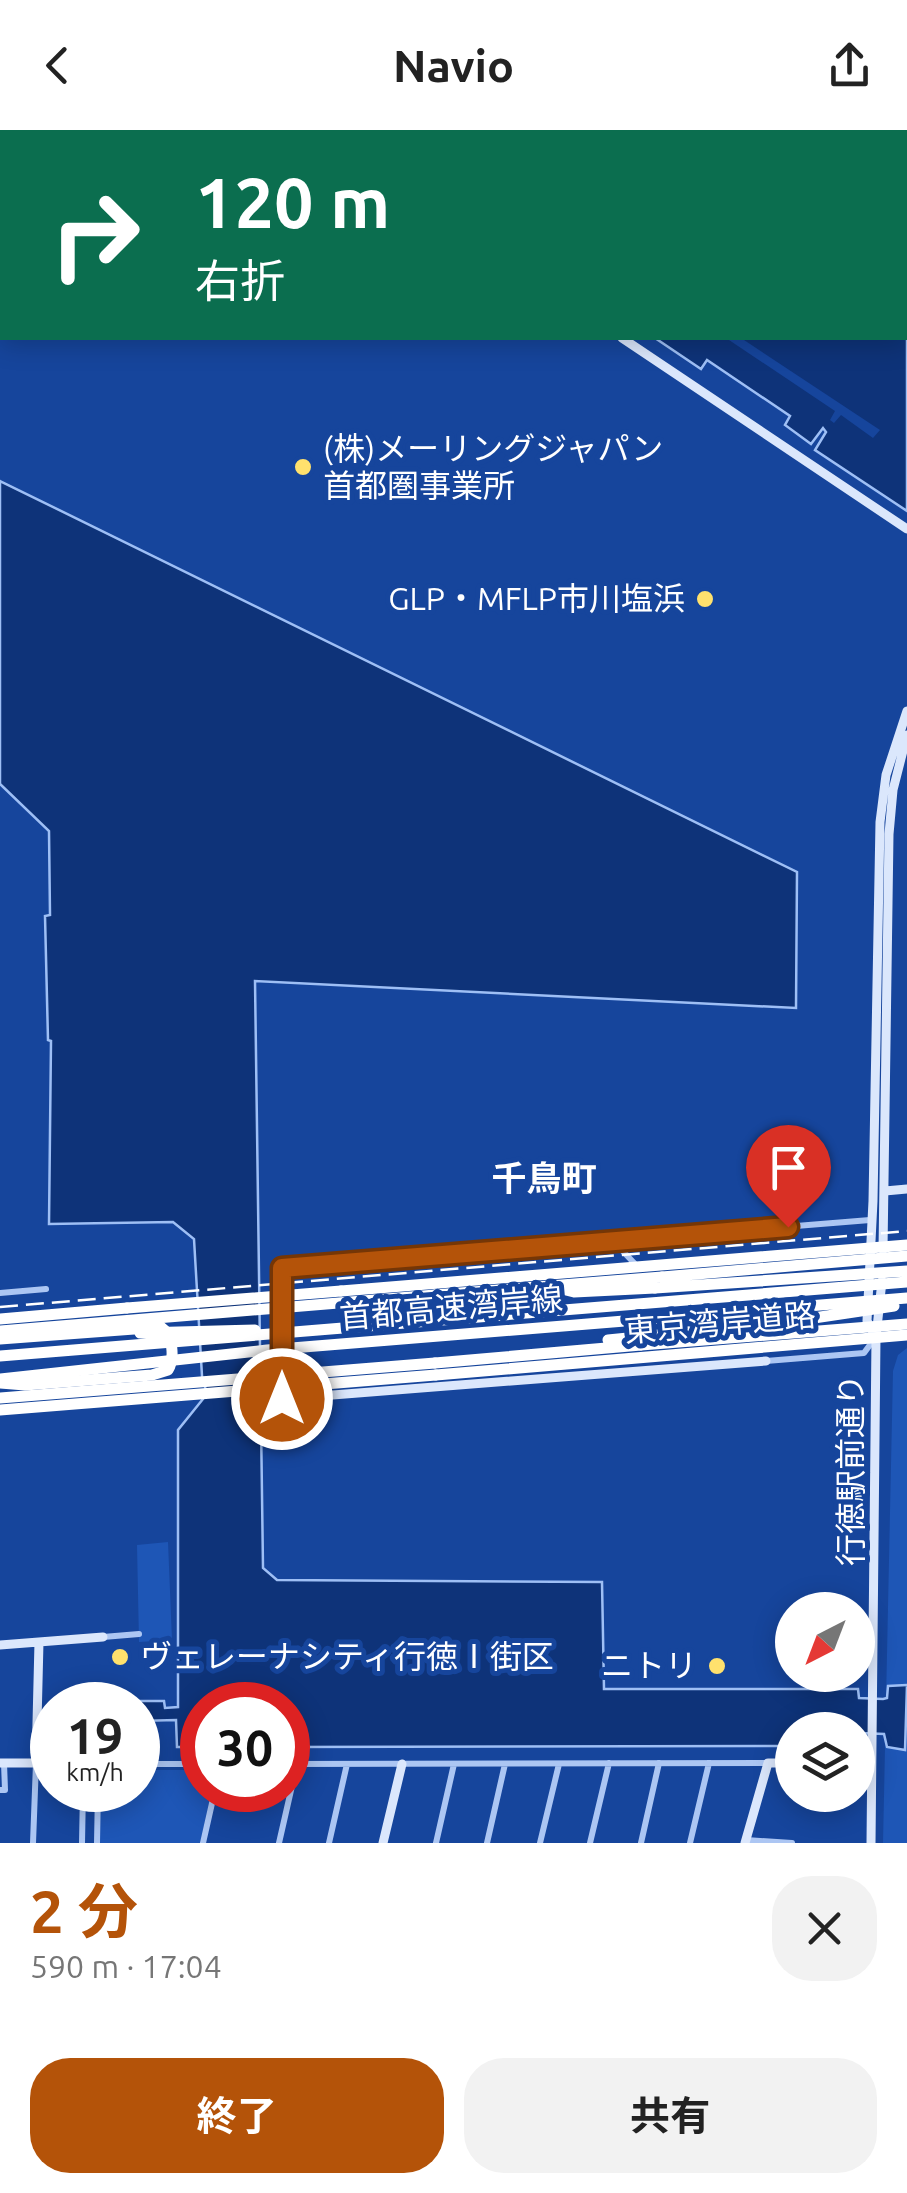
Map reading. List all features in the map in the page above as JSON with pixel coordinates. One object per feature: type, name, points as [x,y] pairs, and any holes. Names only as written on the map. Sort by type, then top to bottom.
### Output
[{"type":"highway","name":"東京湾岸道路","points":[[0,1331],[319,1305],[638,1267],[907,1245]]},
{"type":"highway","name":"東京湾岸道路","points":[[0,1319],[434,1289],[554,1286],[574,1292],[907,1256]]},
{"type":"highway","points":[[659,1282],[907,1271]]},
{"type":"highway","name":"首都高速湾岸線","points":[[0,1356],[907,1282]]},
{"type":"highway","points":[[472,1359],[608,1340],[787,1322],[866,1311],[907,1299]]},
{"type":"highway","name":"首都高速湾岸線","points":[[0,1381],[267,1350],[907,1299]]},
{"type":"highway","points":[[126,1308],[319,1305]]},
{"type":"highway","name":"東京湾岸道路","points":[[0,1398],[283,1374],[435,1369],[472,1359],[907,1324]]},
{"type":"highway","points":[[0,1342],[156,1327],[167,1331],[172,1360],[168,1370],[152,1374],[24,1385],[0,1381]]},
{"type":"highway","points":[[0,1342],[242,1328],[280,1334]]},
{"type":"highway","name":"東京湾岸道路","points":[[0,1410],[435,1369],[907,1335]]},
{"type":"highway","points":[[113,1399],[260,1381],[283,1374]]},
{"type":"street","points":[[625,340],[907,529]]},
{"type":"street","points":[[892,805],[893,749],[907,711]]},
{"type":"street","points":[[876,1337],[867,1320],[876,943],[884,856],[907,735]]},
{"type":"street","points":[[264,1400],[864,1353],[876,1337],[880,1318],[883,1247],[888,943],[883,890]]},
{"type":"street","points":[[876,943],[888,943]]},
{"type":"street","points":[[874,1058],[886,1058]]},
{"type":"street","points":[[874,1131],[885,1131]]},
{"type":"street","points":[[885,1191],[907,1190]]},
{"type":"street","points":[[282,1399],[282,1268],[870,1220]]},
{"type":"street","points":[[613,1241],[638,1267]]},
{"type":"street","points":[[0,1292],[46,1289]]},
{"type":"street","name":"行徳駅前通り","points":[[871,1843],[876,1337]]},
{"type":"street","points":[[0,1645],[138,1634]]},
{"type":"street","points":[[38,1682],[39,1642]]},
{"type":"street","points":[[640,1843],[659,1763]]},
{"type":"street","points":[[690,1843],[709,1763]]},
{"type":"street","points":[[768,1763],[745,1841],[792,1843]]},
{"type":"street","points":[[310,1764],[775,1763]]},
{"type":"street","points":[[0,1790],[4,1790],[2,1764],[30,1764]]},
{"type":"street","points":[[329,1843],[347,1764]]},
{"type":"street","points":[[384,1843],[402,1764]]},
{"type":"street","points":[[436,1843],[454,1764]]},
{"type":"street","points":[[487,1843],[505,1764]]},
{"type":"street","points":[[540,1843],[558,1764]]},
{"type":"street","points":[[590,1843],[609,1764]]},
{"type":"street","points":[[33,1843],[34,1812]]},
{"type":"street","points":[[82,1843],[83,1812]]},
{"type":"street","points":[[96,1843],[97,1812]]},
{"type":"street","points":[[203,1843],[211,1812]]},
{"type":"street","points":[[278,1843],[283,1812]]},
{"type":"shaded area","points":[[658,340],[907,340],[907,511],[815,450],[826,432],[823,428],[811,444],[785,425],[790,416],[707,360],[701,369]]},
{"type":"shaded area","points":[[0,481],[797,872],[796,1008],[255,981],[263,1568],[277,1580],[602,1582],[604,1689],[775,1689],[858,1692],[859,1698],[883,1699],[887,1698],[888,1686],[907,1685],[905,1750],[887,1747],[884,1734],[875,1734],[875,1712],[775,1712],[775,1746],[310,1747],[310,1682],[180,1682],[177,1747],[176,1720],[160,1720],[160,1701],[164,1701],[165,1708],[178,1707],[178,1430],[207,1394],[202,1376],[194,1239],[173,1222],[49,1224],[51,1041],[45,916],[50,915],[49,831],[0,784]]},
{"type":"shaded area","points":[[907,1348],[907,1843],[883,1843],[893,1371],[898,1355]]},
{"type":"shaded area","points":[[168,1542],[172,1640],[139,1642],[137,1545]]},
{"type":"shaded area","points":[[160,1770],[180,1770],[180,1812],[207,1812],[200,1843],[99,1843],[100,1812],[160,1812]]},
{"type":"pier","points":[[729,340],[744,340],[880,430],[873,438],[841,415],[834,423],[830,420],[835,411]]},
{"type":"railway","points":[[0,1307],[907,1231]]},
{"type":"place","name":"(株)メーリングジャパン 首都圏事業所","points":[[303,467]]},
{"type":"place","name":"GLP・MFLP市川塩浜","points":[[705,599]]},
{"type":"place","name":"ヴェレーナシティ行徳Ⅰ街区","points":[[120,1657]]},
{"type":"place","name":"ニトリ","points":[[717,1666]]},
{"type":"district","name":"千鳥町","points":[[544,1179]]},
{"type":"route","points":[[282,1399],[282,1268],[788,1227]]}]
